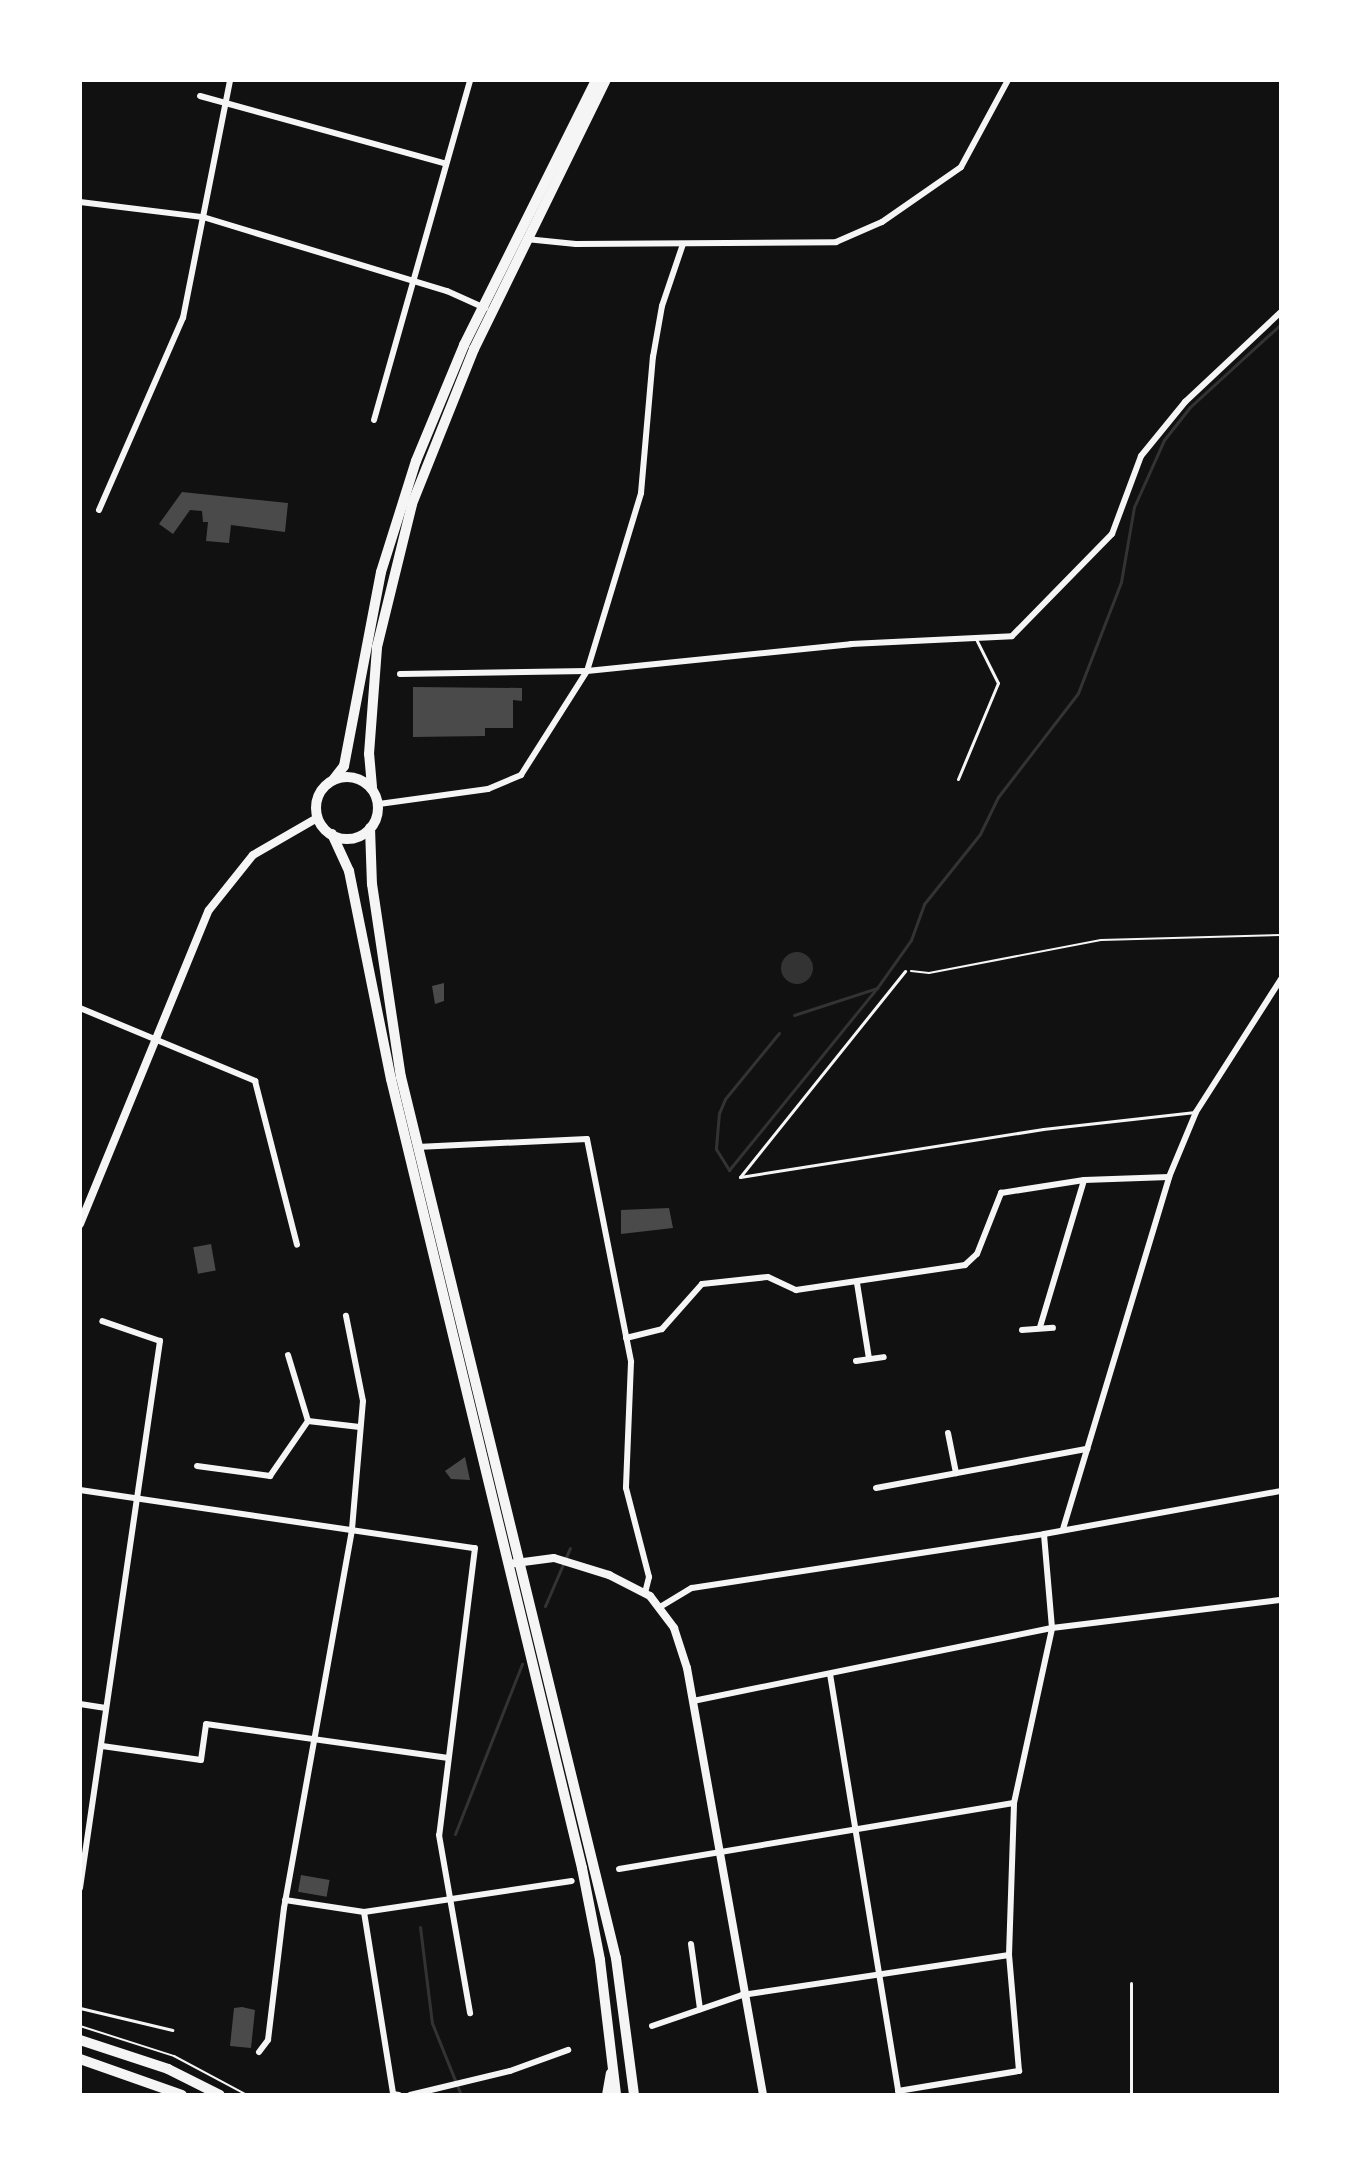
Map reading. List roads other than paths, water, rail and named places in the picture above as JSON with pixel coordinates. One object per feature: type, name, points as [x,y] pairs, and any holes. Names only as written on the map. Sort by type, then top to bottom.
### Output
[{"type":"main road","points":[[596,80],[431,421],[391,536],[344,766],[317,796],[317,818],[332,834],[349,871],[412,1148],[513,1563],[582,1868],[614,2059],[616,2095]]},
{"type":"main road","points":[[412,1148],[389,1011],[370,828],[379,804],[372,787],[374,670],[391,575],[430,452],[487,309],[606,80]]},
{"type":"main road","points":[[333,780],[351,777],[372,787]]},
{"type":"main road","points":[[332,834],[349,839],[370,828]]},
{"type":"main road","points":[[513,1563],[616,1958],[634,2095]]},
{"type":"main road","points":[[80,2040],[168,2069],[220,2095]]},
{"type":"main road","points":[[80,2059],[182,2095]]},
{"type":"main road","points":[[607,2095],[614,2059]]},
{"type":"street","points":[[99,510],[181,324],[230,80]]},
{"type":"street","points":[[374,420],[410,281],[470,80]]},
{"type":"street","points":[[526,239],[683,244],[836,242],[882,222],[961,167],[1008,80]]},
{"type":"street","points":[[200,96],[223,105],[444,163]]},
{"type":"street","points":[[80,202],[203,217],[410,281],[487,309]]},
{"type":"street","points":[[379,804],[488,789],[521,775],[587,671],[641,493],[653,357],[662,306],[683,244]]},
{"type":"street","points":[[400,674],[587,671],[851,644],[976,639],[1020,631],[1112,534],[1141,456],[1185,402],[1281,312]]},
{"type":"street","points":[[80,1224],[185,961],[222,890],[262,848],[317,818]]},
{"type":"street","points":[[1063,1529],[1169,1177],[1196,1112],[1281,979]]},
{"type":"street","points":[[80,1008],[255,1081],[297,1245]]},
{"type":"street","points":[[412,1148],[587,1139],[631,1362],[626,1488],[649,1577],[645,1593]]},
{"type":"street","points":[[626,1338],[662,1329],[702,1284],[768,1277],[796,1290],[965,1265],[977,1254],[1001,1193],[1084,1180],[1169,1177]]},
{"type":"street","points":[[1040,1327],[1084,1180]]},
{"type":"street","points":[[857,1283],[869,1359]]},
{"type":"street","points":[[259,2052],[268,2040],[285,1900],[352,1529],[363,1401],[346,1316]]},
{"type":"street","points":[[80,1888],[160,1341],[102,1321]]},
{"type":"street","points":[[1022,1330],[1053,1328]]},
{"type":"street","points":[[288,1355],[308,1421]]},
{"type":"street","points":[[856,1361],[884,1357]]},
{"type":"street","points":[[308,1421],[360,1427]]},
{"type":"street","points":[[197,1466],[270,1476],[308,1421]]},
{"type":"street","points":[[948,1433],[956,1473]]},
{"type":"street","points":[[876,1488],[1087,1449]]},
{"type":"street","points":[[80,1490],[475,1548],[439,1835],[470,2013]]},
{"type":"street","points":[[660,1607],[692,1588],[1044,1534],[1281,1491]]},
{"type":"street","points":[[830,1674],[898,2091],[963,2083],[1019,2071],[1009,1955],[1014,1803],[1052,1628],[1044,1534]]},
{"type":"street","points":[[513,1563],[554,1558],[645,1593],[660,1607],[683,1648],[742,1995],[763,2095]]},
{"type":"street","points":[[693,1701],[1052,1628],[1281,1600]]},
{"type":"street","points":[[80,1704],[106,1708]]},
{"type":"street","points":[[102,1746],[201,1760],[206,1724],[447,1758]]},
{"type":"street","points":[[619,1869],[1014,1803]]},
{"type":"street","points":[[285,1900],[364,1912],[448,1896],[572,1881]]},
{"type":"street","points":[[364,1912],[396,2094]]},
{"type":"street","points":[[691,1944],[700,2009]]},
{"type":"street","points":[[652,2026],[742,1995],[1009,1955]]},
{"type":"street","points":[[410,2095],[456,2086],[568,2050]]},
{"type":"street","points":[[963,2083],[964,2095]]},
{"type":"lane","points":[[958,779],[998,683],[976,639]]},
{"type":"lane","points":[[905,971],[740,1177],[1043,1129],[1196,1112]]},
{"type":"lane","points":[[1131,1983],[1131,2095]]},
{"type":"lane","points":[[80,2008],[172,2030]]},
{"type":"waterway","points":[[779,1033],[725,1099],[719,1113],[716,1149],[729,1170],[877,988],[911,940],[924,904],[980,834],[998,797],[1078,693],[1121,582],[1134,507],[1164,440],[1190,407],[1281,324]]},
{"type":"waterway","points":[[794,1015],[877,988]]},
{"type":"waterway","points":[[545,1606],[570,1548]]},
{"type":"waterway","points":[[455,1834],[522,1664]]},
{"type":"waterway","points":[[420,1927],[432,2023],[461,2095]]}]
